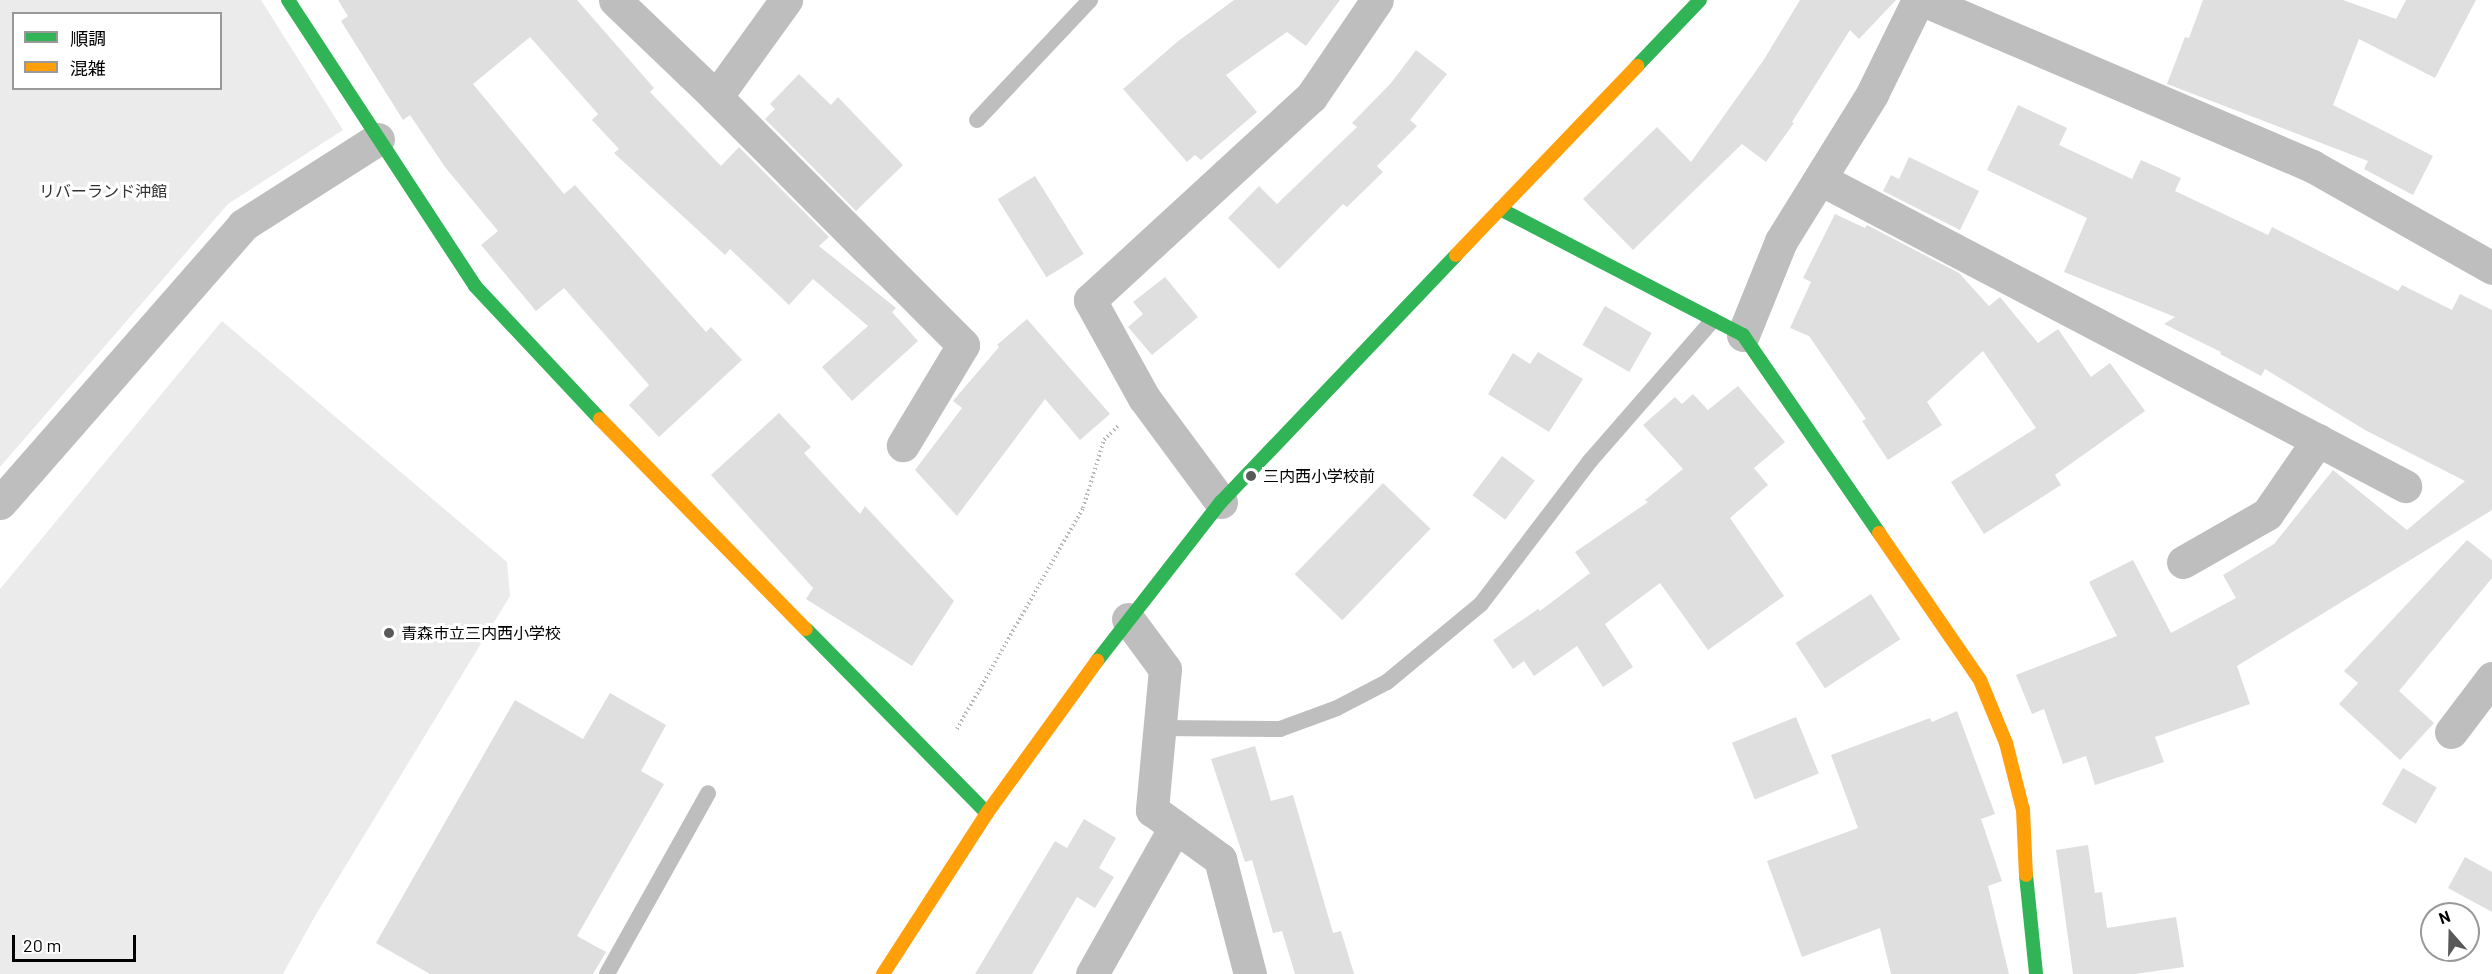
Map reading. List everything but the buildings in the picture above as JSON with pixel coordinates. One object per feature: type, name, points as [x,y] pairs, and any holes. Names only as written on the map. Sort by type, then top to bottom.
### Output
[{"type":"street","points":[[288,0],[476,286],[597,416],[987,813]]},
{"type":"street","points":[[615,0],[716,97],[963,345],[903,445]]},
{"type":"street","points":[[716,97],[786,0]]},
{"type":"street","points":[[1221,502],[1144,398],[1090,300],[1311,97],[1377,0]]},
{"type":"street","points":[[883,974],[987,813],[1128,619],[1221,502],[1700,0]]},
{"type":"street","points":[[1743,335],[1781,241],[1872,94],[1921,0],[2312,166],[2492,268]]},
{"type":"street","points":[[0,503],[243,225],[378,139]]},
{"type":"street","points":[[1820,179],[2405,486]]},
{"type":"street","points":[[1500,209],[1743,335],[1980,680],[2006,743],[2023,810],[2028,904],[2036,974]]},
{"type":"street","points":[[2183,562],[2267,514],[2318,440]]},
{"type":"street","points":[[1128,619],[1165,669],[1152,810],[1220,859],[1250,974]]},
{"type":"street","points":[[2451,732],[2492,678]]},
{"type":"street","points":[[1092,974],[1175,827]]},
{"type":"lane","points":[[977,120],[1090,0]]},
{"type":"lane","points":[[1160,728],[1280,729],[1337,708],[1387,682],[1481,604],[1590,461],[1713,320]]},
{"type":"lane","points":[[607,974],[708,792]]},
{"type":"path","points":[[950,739],[1083,508],[1104,440],[1144,398]]},
{"type":"green space","name":"リバーランド沖館","points":[[0,0],[261,0],[343,130],[228,204],[0,467]]},
{"type":"green space","points":[[222,321],[507,562],[510,596],[315,916],[283,974],[0,974],[0,589]]},
{"type":"traffic: fast","points":[[288,0],[475,286],[600,419]]},
{"type":"traffic: fast","points":[[1637,66],[1700,0]]},
{"type":"traffic: fast","points":[[1500,209],[1743,335],[1879,533]]},
{"type":"traffic: fast","points":[[1097,661],[1221,502],[1456,255]]},
{"type":"traffic: fast","points":[[806,629],[987,813]]},
{"type":"traffic: fast","points":[[2026,875],[2036,974]]},
{"type":"traffic: slow","points":[[1456,255],[1637,66]]},
{"type":"traffic: slow","points":[[600,419],[806,629]]},
{"type":"traffic: slow","points":[[1879,533],[1980,680],[2006,743],[2023,810],[2026,875]]},
{"type":"traffic: slow","points":[[883,974],[987,813],[1097,661]]},
{"type":"place","name":"三内西小学校前","points":[[1251,476]]},
{"type":"place","name":"青森市立三内西小学校","points":[[389,633]]}]
